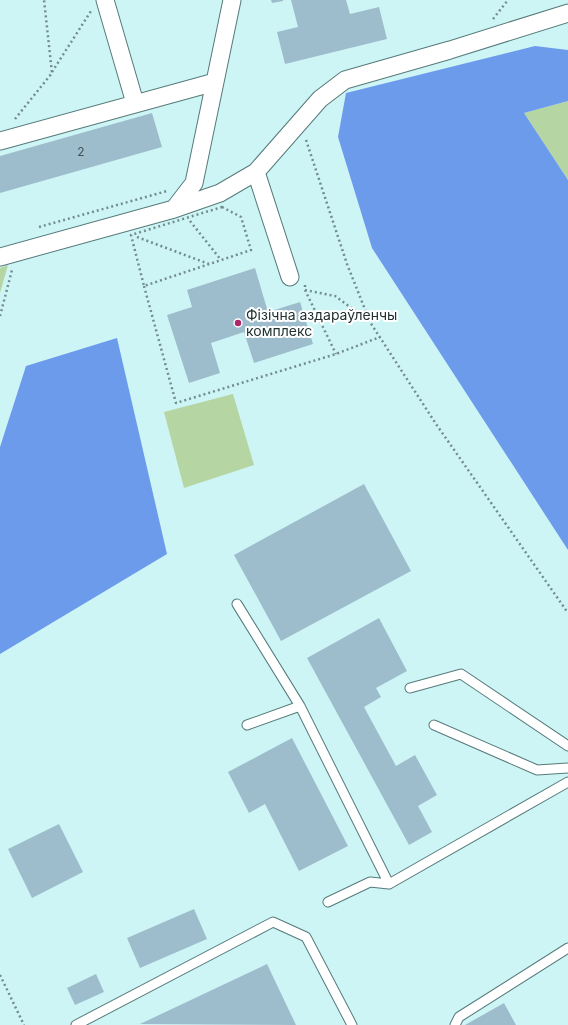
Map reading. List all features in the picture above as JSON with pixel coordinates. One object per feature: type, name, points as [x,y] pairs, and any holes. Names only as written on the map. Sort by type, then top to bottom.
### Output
[{"type":"street","points":[[180,213],[194,183],[232,0]]},
{"type":"street","points":[[99,3],[135,103]]},
{"type":"street","points":[[0,257],[18,251],[180,213],[220,194],[256,172],[320,99],[345,80],[450,50],[568,13]]},
{"type":"street","points":[[0,141],[215,82]]},
{"type":"street","points":[[256,172],[297,279]]},
{"type":"lane","points":[[237,604],[300,706],[389,884]]},
{"type":"lane","points":[[410,688],[460,674],[568,746]]},
{"type":"lane","points":[[247,725],[300,706]]},
{"type":"lane","points":[[434,725],[537,770],[568,768]]},
{"type":"lane","points":[[328,902],[370,882],[389,884],[568,782]]},
{"type":"lane","points":[[76,1025],[273,922],[306,937],[352,1025]]},
{"type":"lane","points":[[455,1025],[459,1017],[568,948]]},
{"type":"path","points":[[44,0],[52,73]]},
{"type":"path","points":[[492,22],[508,0]]},
{"type":"path","points":[[14,120],[52,73],[99,3]]},
{"type":"path","points":[[300,123],[347,264],[370,322],[436,424],[568,613]]},
{"type":"path","points":[[37,228],[194,183]]},
{"type":"path","points":[[131,235],[180,213],[222,206],[241,216],[251,250],[144,286]]},
{"type":"path","points":[[180,213],[221,260]]},
{"type":"path","points":[[131,235],[176,403],[336,354],[380,338]]},
{"type":"path","points":[[131,235],[209,264]]},
{"type":"path","points":[[0,316],[18,251]]},
{"type":"path","points":[[297,279],[305,290],[336,354]]},
{"type":"path","points":[[305,290],[335,296],[370,322]]},
{"type":"path","points":[[0,975],[24,1025]]},
{"type":"green space","points":[[568,101],[568,180],[524,113]]},
{"type":"green space","points":[[8,265],[0,293],[0,268]]},
{"type":"green space","points":[[233,394],[254,465],[184,488],[164,412]]},
{"type":"water","points":[[535,46],[568,50],[568,101],[524,113],[568,180],[568,550],[372,248],[338,137],[346,93]]},
{"type":"water","points":[[117,338],[167,554],[0,654],[0,447],[26,366]]},
{"type":"building","points":[[271,0],[283,0],[283,1],[272,3]]},
{"type":"building","points":[[291,0],[346,0],[350,14],[379,7],[387,39],[285,64],[277,32],[298,27]]},
{"type":"building","points":[[152,113],[162,147],[0,193],[0,156]]},
{"type":"building","name":"Фізічна аздараўленчы комплекс","points":[[255,268],[268,312],[300,302],[313,344],[254,363],[244,332],[211,343],[220,373],[189,383],[167,315],[192,307],[187,290]]},
{"type":"building","points":[[364,484],[411,571],[281,641],[234,555]]},
{"type":"building","points":[[379,618],[407,671],[376,688],[381,697],[364,707],[396,766],[415,755],[437,795],[418,806],[432,832],[409,845],[307,658]]},
{"type":"building","points":[[292,738],[348,846],[299,871],[265,804],[249,813],[228,772]]},
{"type":"building","points":[[59,824],[83,872],[32,898],[8,849]]},
{"type":"building","points":[[194,909],[207,939],[140,968],[127,938]]},
{"type":"building","points":[[267,964],[296,1025],[140,1024]]},
{"type":"building","points":[[96,974],[104,992],[75,1005],[67,988]]},
{"type":"building","points":[[504,1003],[516,1025],[465,1025]]},
{"type":"place","name":"Фізічна аздараўленчы комплекс","points":[[238,323]]}]
